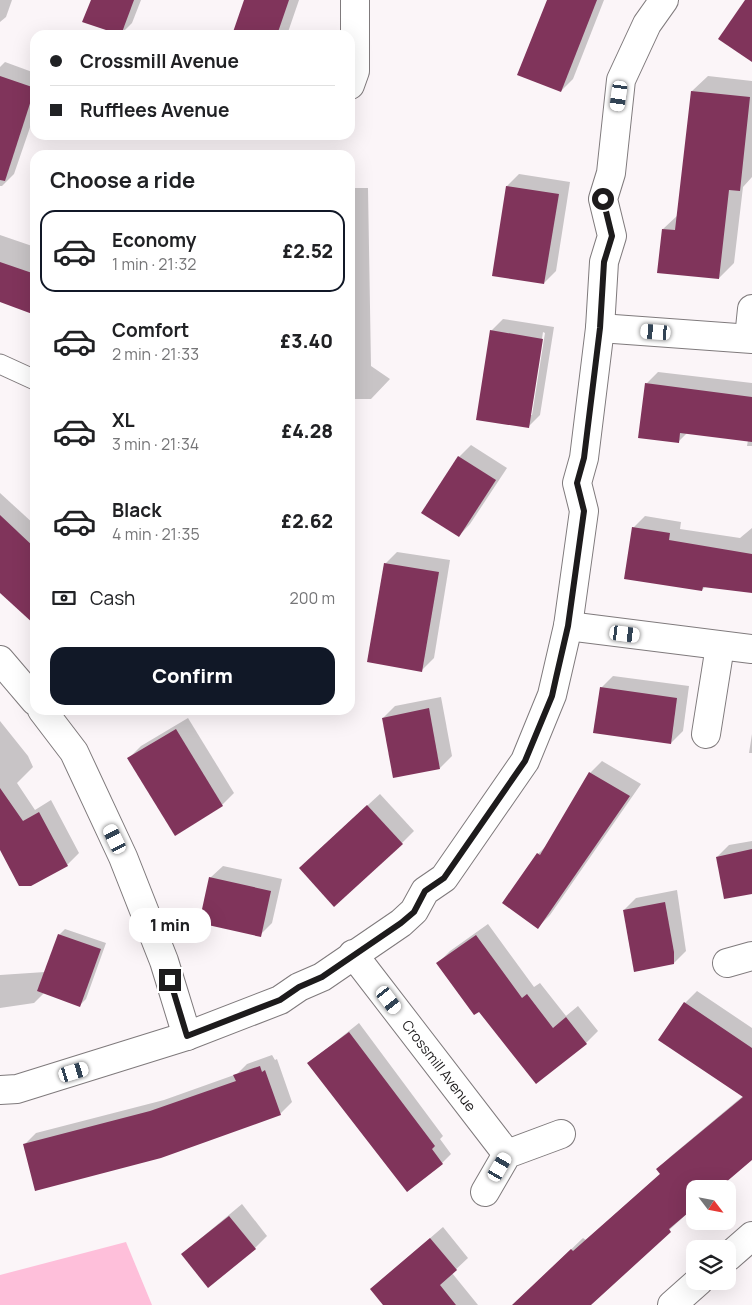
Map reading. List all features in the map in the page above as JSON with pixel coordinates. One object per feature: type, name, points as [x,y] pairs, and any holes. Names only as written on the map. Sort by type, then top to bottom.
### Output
[{"type":"street","points":[[355,0],[355,71]]},
{"type":"street","points":[[0,1090],[17,1089],[187,1036],[280,1000],[299,987],[322,977],[414,912],[425,891],[444,878],[498,804],[525,761],[552,696],[568,626],[584,511],[577,483],[584,458],[600,328],[604,262],[612,236],[603,199],[611,173],[621,80],[648,24],[664,0]]},
{"type":"street","points":[[600,328],[751,339],[752,309]]},
{"type":"street","points":[[568,626],[752,649]]},
{"type":"street","points":[[706,734],[720,646]]},
{"type":"street","points":[[0,660],[30,695]]},
{"type":"street","points":[[46,715],[74,752],[124,857],[164,961],[187,1036]]},
{"type":"street","name":"Crossmill Avenue","points":[[354,954],[507,1154]]},
{"type":"street","points":[[485,1192],[507,1154],[560,1134]]},
{"type":"street","points":[[736,1250],[752,1236]]},
{"type":"street","points":[[672,1305],[689,1290]]},
{"type":"lane","points":[[0,364],[30,378]]},
{"type":"shaded area","points":[[126,1242],[152,1305],[0,1305],[0,1275]]},
{"type":"building","points":[[91,0],[134,0],[123,30],[106,30],[82,22]]},
{"type":"building","points":[[244,0],[289,0],[279,30],[234,30]]},
{"type":"building","points":[[547,0],[597,0],[561,92],[517,75]]},
{"type":"building","points":[[745,0],[752,0],[752,62],[718,39]]},
{"type":"building","points":[[0,76],[30,86],[30,104],[5,181],[0,180]]},
{"type":"building","points":[[691,91],[750,97],[740,191],[729,190],[719,279],[657,273],[662,229],[675,230]]},
{"type":"building","points":[[506,186],[559,194],[544,284],[492,276]]},
{"type":"building","points":[[0,262],[30,272],[30,313],[0,302]]},
{"type":"building","points":[[490,330],[543,339],[529,428],[476,420]]},
{"type":"building","points":[[645,383],[752,397],[752,442],[680,433],[679,443],[638,438]]},
{"type":"building","points":[[458,456],[496,480],[459,537],[421,513]]},
{"type":"building","points":[[0,515],[30,543],[30,620],[0,593]]},
{"type":"building","points":[[632,527],[670,533],[669,540],[752,554],[752,593],[703,587],[702,591],[624,579]]},
{"type":"building","points":[[384,563],[439,572],[422,672],[367,662]]},
{"type":"building","points":[[600,687],[677,698],[671,744],[593,733]]},
{"type":"building","points":[[429,708],[440,769],[393,778],[382,718]]},
{"type":"building","points":[[176,729],[223,806],[175,836],[127,758]]},
{"type":"building","points":[[589,772],[630,796],[538,929],[502,903],[537,853],[540,855]]},
{"type":"building","points":[[0,788],[23,821],[39,812],[68,866],[31,886],[19,886],[0,850]]},
{"type":"building","points":[[367,805],[403,844],[334,907],[299,868]]},
{"type":"building","points":[[752,849],[752,894],[724,899],[716,857]]},
{"type":"building","points":[[209,877],[271,891],[261,937],[199,923]]},
{"type":"building","points":[[665,902],[674,952],[674,964],[634,972],[623,910]]},
{"type":"building","points":[[58,934],[101,949],[80,1007],[37,991]]},
{"type":"building","points":[[476,935],[522,998],[527,994],[553,1028],[566,1017],[587,1044],[536,1084],[479,1012],[474,1015],[436,963]]},
{"type":"building","points":[[684,1002],[752,1048],[752,1160],[729,1180],[686,1180],[686,1215],[669,1229],[671,1232],[591,1305],[512,1305],[571,1249],[573,1251],[660,1174],[656,1169],[743,1097],[658,1040]]},
{"type":"building","points":[[349,1032],[435,1146],[432,1149],[443,1164],[407,1192],[307,1063]]},
{"type":"building","points":[[260,1066],[262,1072],[265,1070],[281,1115],[161,1158],[35,1191],[23,1144],[150,1111],[236,1081],[233,1075]]},
{"type":"building","points":[[229,1216],[256,1249],[208,1288],[181,1254]]},
{"type":"building","points":[[430,1238],[457,1270],[440,1285],[456,1305],[383,1305],[370,1289]]},
{"type":"route","points":[[170,980],[187,1036],[280,1000],[299,987],[322,977],[414,912],[425,891],[444,878],[498,804],[525,761],[552,696],[568,626],[578,540],[584,511],[577,483],[584,458],[600,328],[604,262],[612,236],[603,199]]}]
